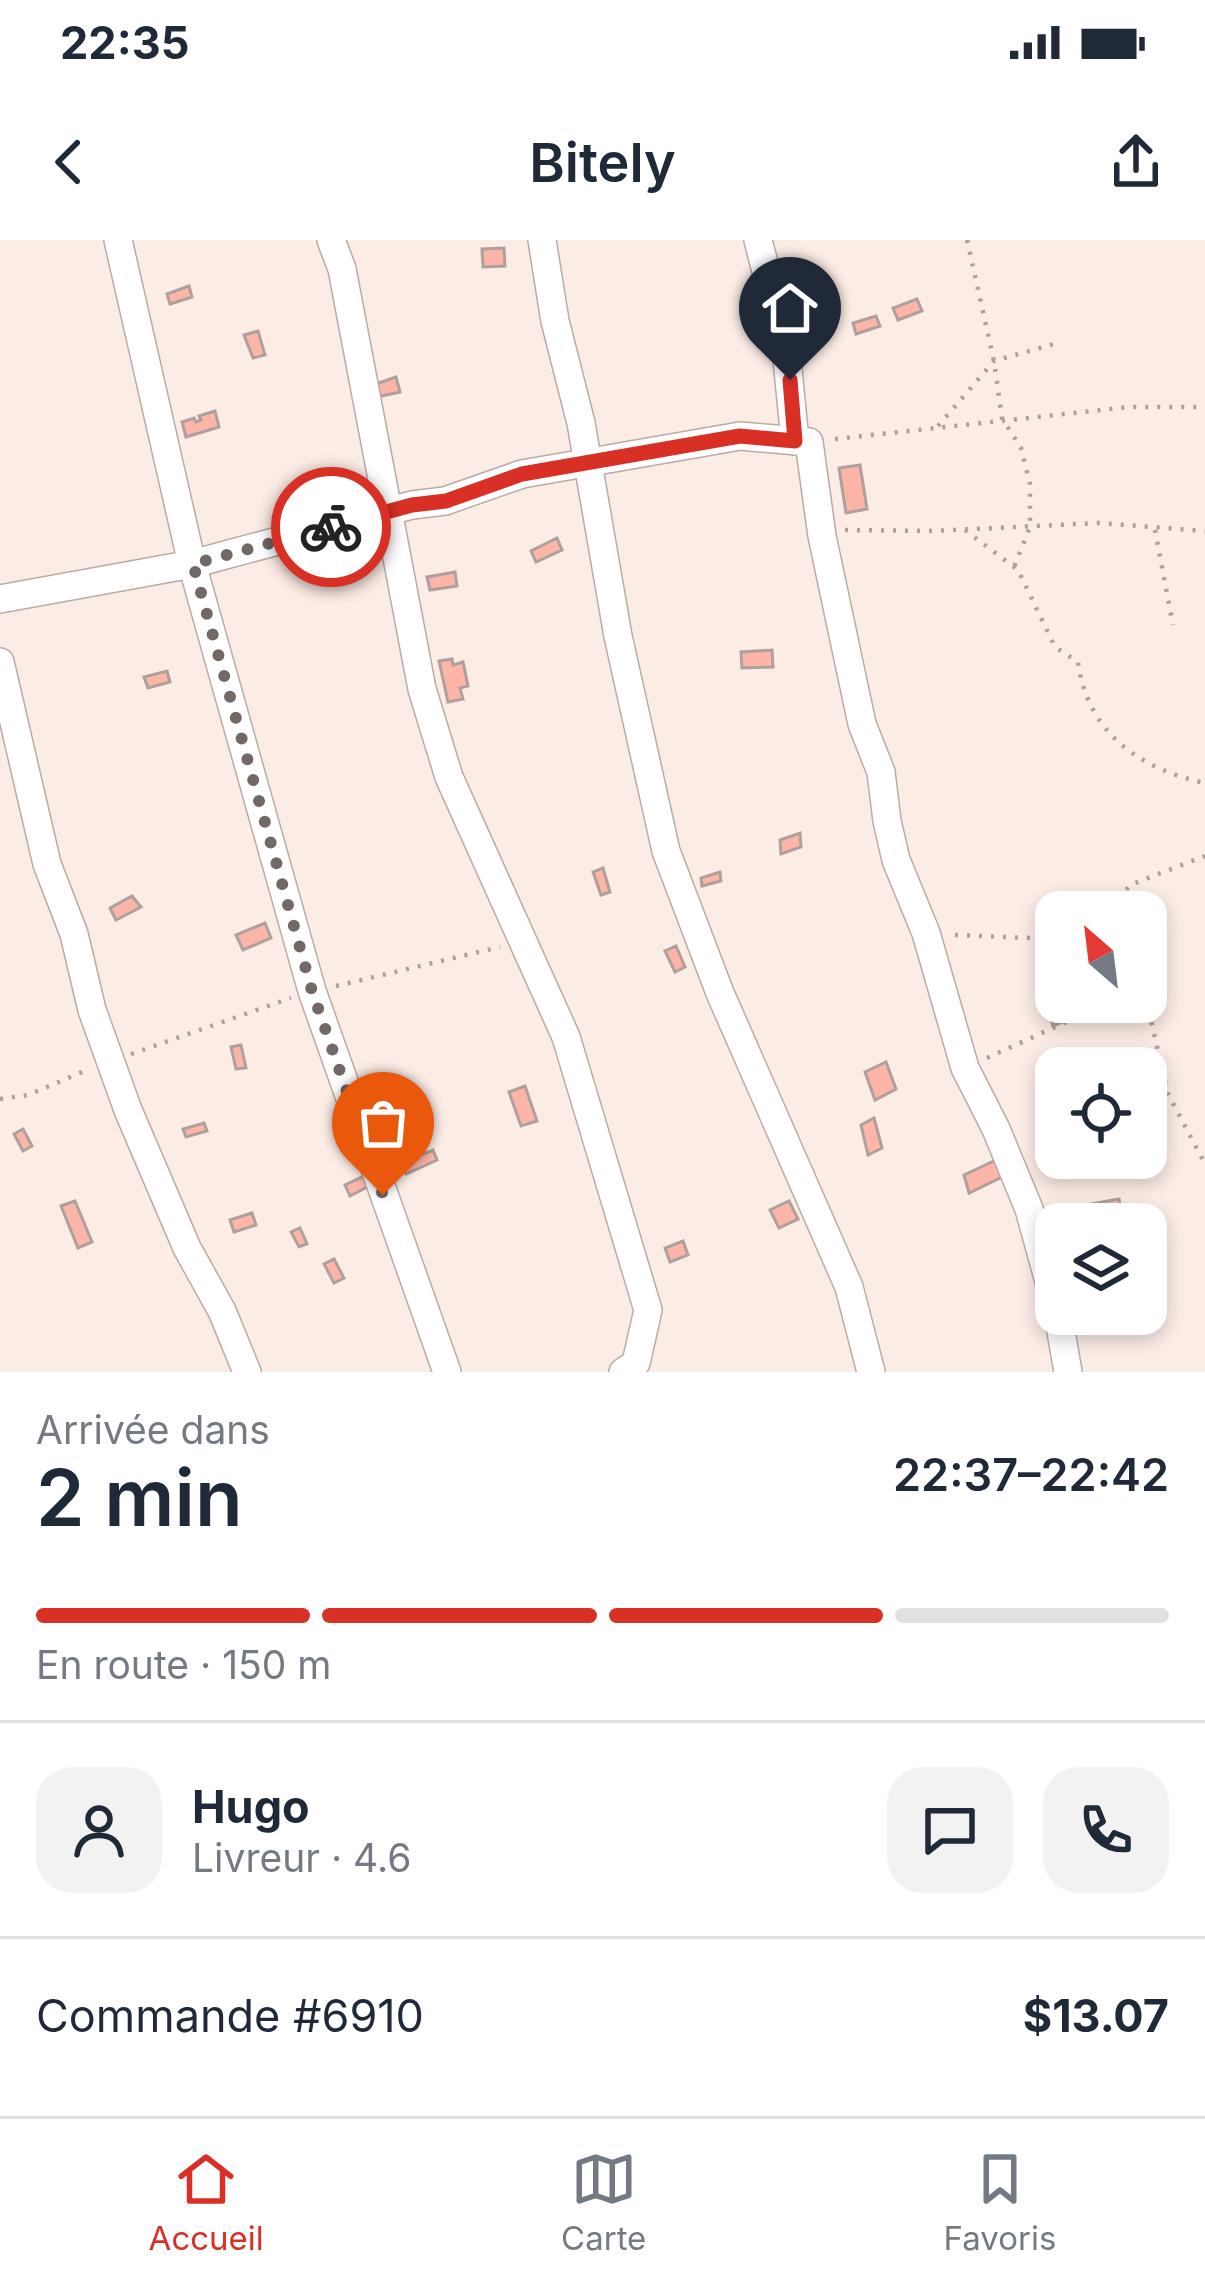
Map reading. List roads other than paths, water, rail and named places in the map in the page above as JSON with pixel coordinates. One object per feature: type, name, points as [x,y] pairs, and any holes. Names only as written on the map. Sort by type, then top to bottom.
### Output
[{"type":"street","points":[[118,240],[193,564],[312,991],[447,1372]]},
{"type":"street","points":[[332,240],[342,269],[422,689],[449,777],[566,1037],[648,1310],[636,1363],[623,1372]]},
{"type":"street","points":[[542,240],[666,850],[720,993],[849,1287],[871,1372]]},
{"type":"street","points":[[758,240],[786,349],[862,724],[881,772],[896,860],[926,933],[965,1068],[1035,1231]]},
{"type":"street","points":[[1,594],[193,564],[446,501],[522,474],[740,436],[802,441]]},
{"type":"street","points":[[0,662],[47,864],[74,934],[92,1010],[128,1110],[187,1248],[222,1311],[247,1372]]},
{"type":"street","points":[[1061,1335],[1068,1372]]}]
